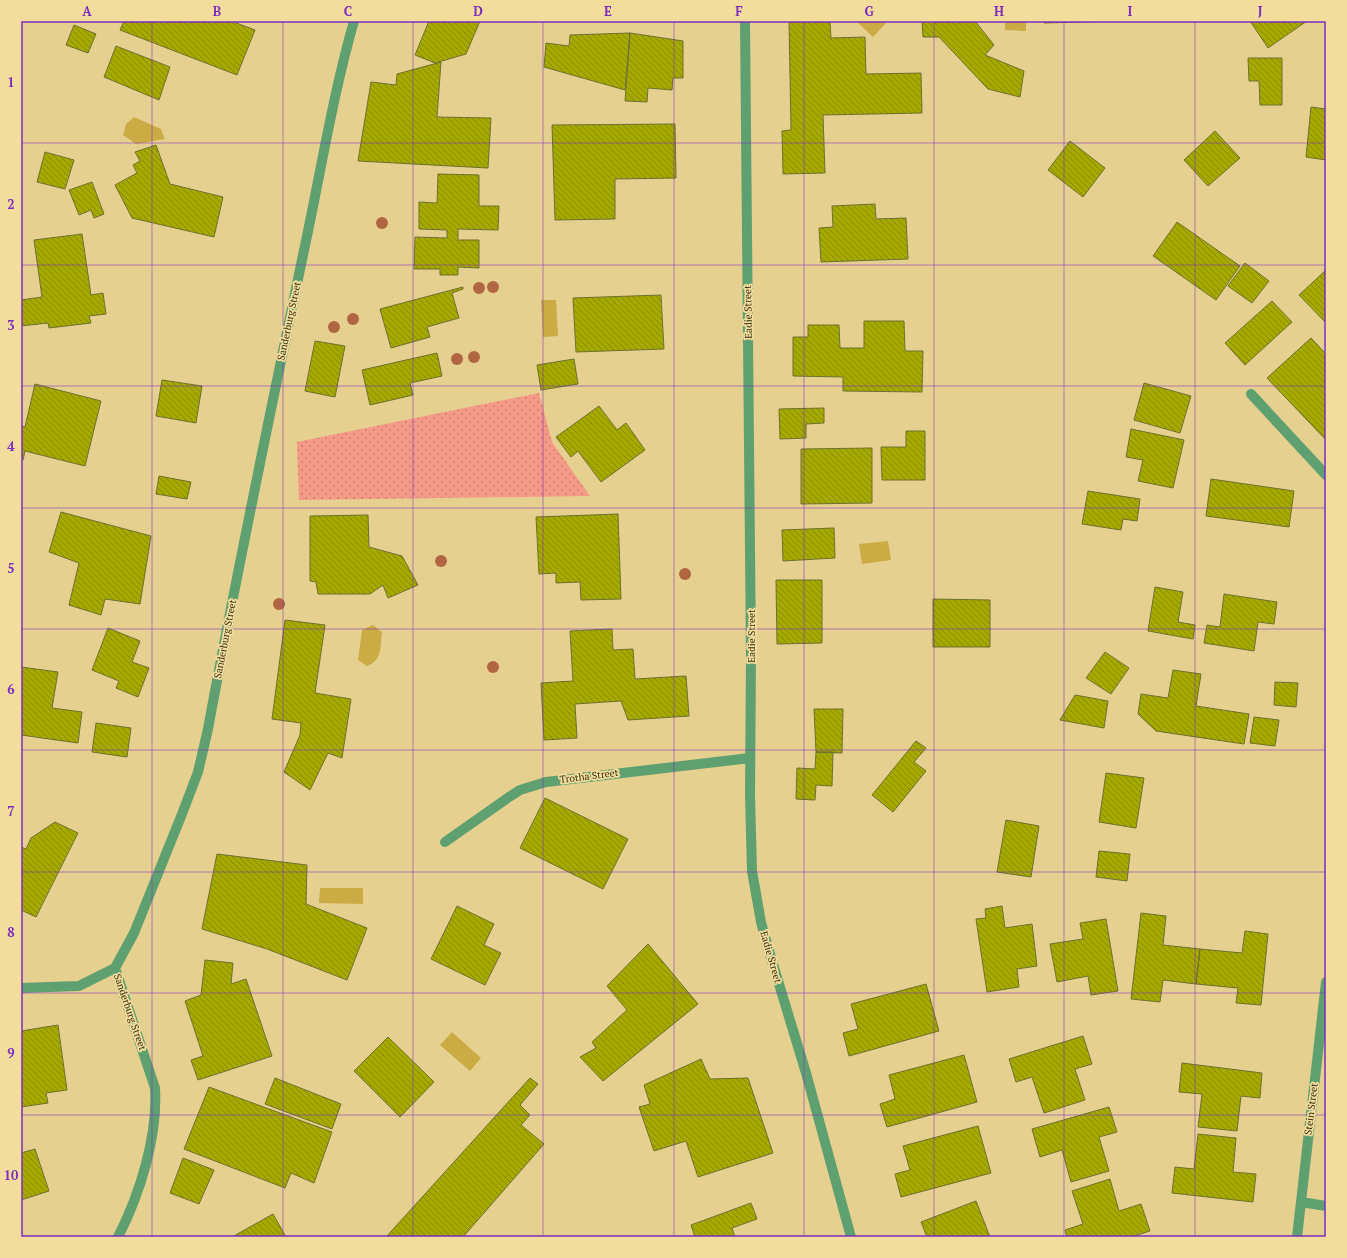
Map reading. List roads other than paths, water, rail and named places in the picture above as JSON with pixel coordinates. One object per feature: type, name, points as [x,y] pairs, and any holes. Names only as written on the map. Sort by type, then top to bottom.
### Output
[{"type":"street","name":"Sanderburg Street","points":[[118,1237],[128,1218],[152,1140],[156,1103],[155,1088],[115,968],[134,933],[198,772],[208,729],[266,431],[332,108],[354,21]]},
{"type":"street","name":"Eadie Street","points":[[745,21],[752,871],[761,922],[806,1073],[851,1237]]},
{"type":"street","points":[[1251,394],[1326,475]]},
{"type":"street","name":"Trotha Street","points":[[445,842],[510,797],[540,783],[750,758]]},
{"type":"street","points":[[21,988],[79,986],[115,968]]},
{"type":"street","name":"Stein Street","points":[[1297,1237],[1326,982]]},
{"type":"street","points":[[1301,1202],[1326,1206]]}]
